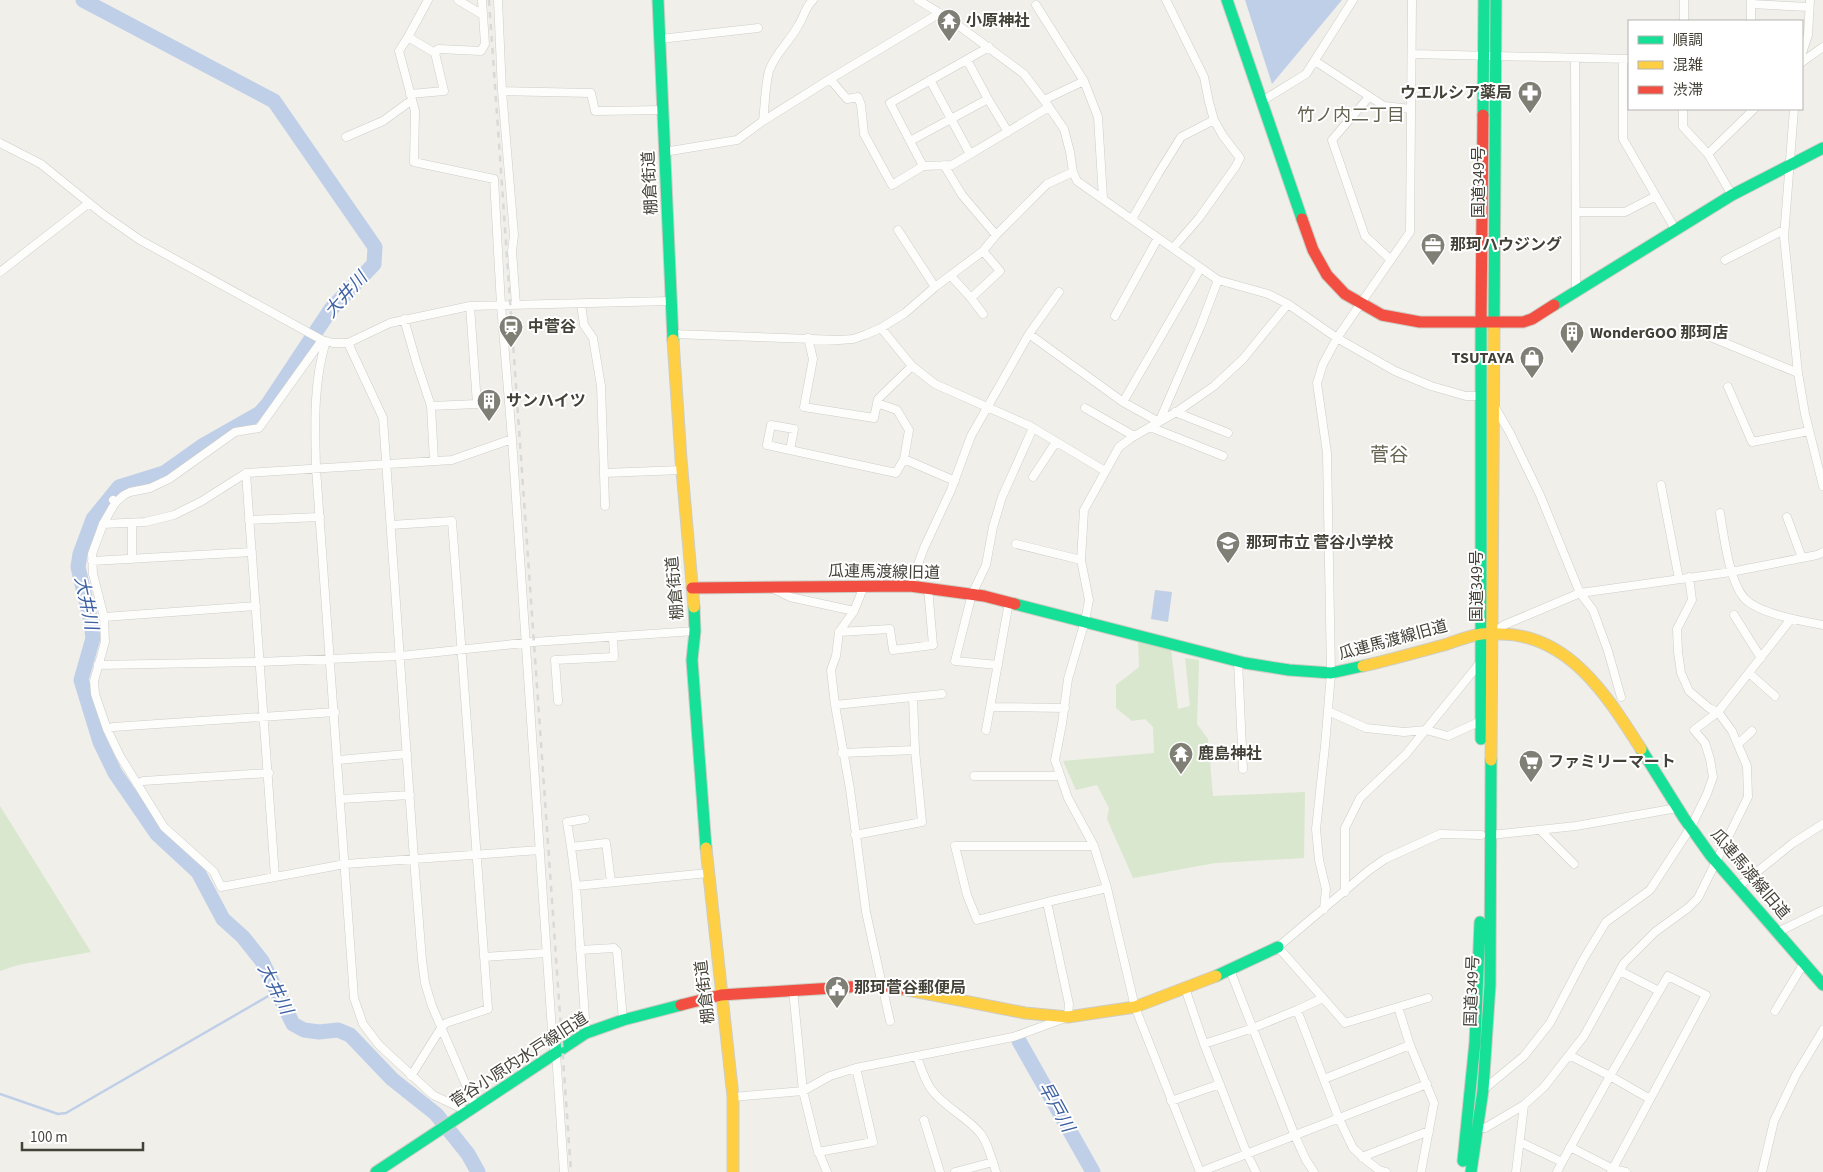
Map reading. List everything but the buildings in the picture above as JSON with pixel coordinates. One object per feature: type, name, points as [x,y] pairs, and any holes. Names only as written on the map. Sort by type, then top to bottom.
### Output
[{"type":"main road","name":"棚倉街道","points":[[658,0],[673,334],[681,470],[695,631],[692,660],[708,873],[733,1097],[733,1172]]},
{"type":"main road","points":[[1227,0],[1313,250],[1327,274],[1345,294],[1382,315],[1420,322],[1523,322],[1532,319],[1732,195],[1823,148]]},
{"type":"main road","name":"国道349号","points":[[1472,1172],[1483,1090],[1490,985],[1481,721],[1482,660],[1487,633],[1481,396],[1484,0]]},
{"type":"main road","name":"国道349号","points":[[1462,1172],[1477,1031],[1486,835],[1487,633],[1494,408],[1496,0]]},
{"type":"main road","name":"瓜連馬渡線旧道","points":[[692,588],[864,586],[928,588],[972,594],[1009,602],[1238,661],[1289,670],[1331,673],[1385,661],[1487,633],[1530,637],[1561,653],[1587,673],[1613,704],[1677,808],[1715,861],[1823,986]]},
{"type":"main road","name":"菅谷小原内水戸線旧道","points":[[376,1172],[586,1033],[623,1020],[721,995],[881,986],[999,1009],[1068,1017],[1135,1007],[1230,970],[1278,947]]},
{"type":"street","points":[[428,0],[399,51],[415,111],[414,162],[494,179],[546,953],[553,1046],[556,1052],[564,1172]]},
{"type":"street","points":[[458,0],[483,15]]},
{"type":"street","points":[[435,53],[438,49],[480,51],[485,44],[482,0]]},
{"type":"street","points":[[498,0],[502,91],[514,235],[512,251],[516,305]]},
{"type":"street","points":[[763,121],[769,72],[802,19],[807,5],[813,0]]},
{"type":"street","points":[[918,0],[989,46],[1024,74],[1050,107],[1064,129],[1073,172],[1077,181],[1200,269],[1218,280],[1268,294],[1288,304],[1338,338],[1395,370],[1431,386],[1466,396],[1481,396]]},
{"type":"street","points":[[1166,0],[1204,77],[1214,120],[1223,136],[1240,158],[1199,218],[1173,248]]},
{"type":"street","points":[[1262,101],[1306,74],[1353,0]]},
{"type":"street","points":[[1324,909],[1326,889],[1319,860],[1316,829],[1331,673],[1327,453],[1317,383],[1323,364],[1338,338],[1410,232],[1412,0]]},
{"type":"street","points":[[1684,0],[1684,20]]},
{"type":"street","points":[[1751,20],[1751,2],[1809,3],[1808,35],[1803,50]]},
{"type":"street","points":[[1036,5],[1084,81],[1098,117],[1103,198]]},
{"type":"street","points":[[664,152],[737,140],[830,78],[940,13]]},
{"type":"street","points":[[660,39],[758,28]]},
{"type":"street","points":[[346,137],[383,121],[411,97],[444,91],[435,53],[408,37]]},
{"type":"street","points":[[923,166],[890,103],[989,46]]},
{"type":"street","points":[[1803,61],[1823,47]]},
{"type":"street","points":[[1412,54],[1626,59],[1623,138],[1675,229]]},
{"type":"street","points":[[1575,58],[1576,290]]},
{"type":"street","points":[[967,60],[1008,132]]},
{"type":"street","points":[[1315,61],[1384,106],[1411,109]]},
{"type":"street","points":[[830,78],[847,99],[858,97],[861,105],[864,134],[892,185],[923,166],[952,165],[1050,107]]},
{"type":"street","points":[[930,80],[970,154]]},
{"type":"street","points":[[1044,100],[1084,81]]},
{"type":"street","points":[[502,91],[591,93],[595,111],[663,110]]},
{"type":"street","points":[[1369,96],[1332,140],[1365,236],[1391,260]]},
{"type":"street","points":[[910,141],[988,99]]},
{"type":"street","points":[[1683,110],[1684,127],[1708,154],[1732,195]]},
{"type":"street","points":[[1708,154],[1753,110]]},
{"type":"street","points":[[1794,110],[1784,237],[1798,373],[1809,431],[1819,456],[1823,486]]},
{"type":"street","points":[[1132,219],[1181,137],[1214,120]]},
{"type":"street","points":[[0,143],[41,164],[89,204],[140,240],[323,340],[338,344],[348,343],[374,330],[404,319],[470,306],[672,301]]},
{"type":"street","points":[[944,165],[962,195],[996,235]]},
{"type":"street","points":[[673,334],[839,340],[853,339],[881,328],[905,313],[935,287],[984,251],[996,235],[1047,184],[1073,172]]},
{"type":"street","points":[[1576,212],[1625,212],[1656,196]]},
{"type":"street","points":[[0,272],[89,204]]},
{"type":"street","points":[[898,230],[935,287]]},
{"type":"street","points":[[1725,260],[1784,230]]},
{"type":"street","points":[[1115,316],[1158,238]]},
{"type":"street","points":[[971,298],[1000,271],[984,251]]},
{"type":"street","points":[[1123,402],[1200,269]]},
{"type":"street","points":[[951,276],[983,314]]},
{"type":"street","points":[[1159,422],[1201,325],[1218,280]]},
{"type":"street","points":[[910,586],[924,548],[955,480],[971,436],[1029,334],[1059,292]]},
{"type":"street","points":[[581,304],[584,325],[594,338],[601,386],[606,506]]},
{"type":"street","points":[[1288,304],[1243,359],[1214,386],[1119,447],[1084,510],[1081,560],[1089,600],[1086,621],[1068,679],[1055,760],[1068,798],[1094,846],[1107,888],[1135,1007],[1200,1172],[1427,1084]]},
{"type":"street","points":[[431,406],[477,404],[470,306]]},
{"type":"street","points":[[404,319],[431,406],[434,461]]},
{"type":"street","points":[[881,328],[912,366],[935,384],[1033,428],[1106,471]]},
{"type":"street","points":[[1029,334],[1123,402],[1159,422]]},
{"type":"street","points":[[808,338],[812,359],[804,407],[874,418],[878,399],[912,366]]},
{"type":"street","points":[[1713,338],[1798,373]]},
{"type":"street","points":[[323,340],[315,413],[316,468],[335,712],[354,998],[363,1024],[379,1046],[433,1095],[471,1109]]},
{"type":"street","points":[[323,340],[260,428],[235,432],[169,479],[150,488],[130,492],[114,502],[94,546],[92,561],[93,574],[104,617],[106,642],[94,681],[95,694],[107,729],[120,756],[164,827],[214,872],[221,887],[345,864],[540,850]]},
{"type":"street","points":[[348,343],[383,418],[414,859],[425,983],[471,1109]]},
{"type":"street","points":[[1728,387],[1752,442],[1809,431]]},
{"type":"street","points":[[790,450],[896,473],[904,459],[909,430],[897,410],[877,403]]},
{"type":"street","points":[[1085,408],[1134,436]]},
{"type":"street","points":[[1494,408],[1510,433],[1540,495],[1580,593],[1593,610],[1608,651],[1621,697]]},
{"type":"street","points":[[1175,412],[1228,433]]},
{"type":"street","points":[[1150,427],[1222,456]]},
{"type":"street","points":[[998,665],[955,661],[972,594],[986,564],[993,527],[1002,497],[1033,428]]},
{"type":"street","points":[[103,524],[159,520],[174,515],[202,501],[246,473],[452,460],[512,439]]},
{"type":"street","points":[[1034,476],[1056,442]]},
{"type":"street","points":[[904,459],[955,480]]},
{"type":"street","points":[[604,473],[681,470]]},
{"type":"street","points":[[246,473],[275,877]]},
{"type":"street","points":[[1661,485],[1678,579]]},
{"type":"street","points":[[1720,513],[1731,572],[1744,598],[1764,610],[1791,619],[1823,625]]},
{"type":"street","points":[[249,520],[320,517]]},
{"type":"street","points":[[1787,518],[1802,558]]},
{"type":"street","points":[[391,525],[452,521],[488,1009],[446,1023],[411,1076]]},
{"type":"street","points":[[132,523],[132,559]]},
{"type":"street","points":[[1016,544],[1081,560]]},
{"type":"street","points":[[92,561],[252,552]]},
{"type":"street","points":[[1487,633],[1580,593],[1731,572],[1817,556],[1823,552]]},
{"type":"street","points":[[1479,1128],[1485,1128],[1524,1105],[1544,1087],[1584,1036],[1624,963],[1655,932],[1688,908],[1698,898],[1748,797],[1748,766],[1732,731],[1718,712],[1709,708],[1690,691],[1681,673],[1677,629],[1692,600],[1690,578]]},
{"type":"street","points":[[864,586],[854,611],[839,632],[836,656],[831,670],[842,753],[850,789],[866,912],[890,1021]]},
{"type":"street","points":[[772,588],[790,598],[854,611]]},
{"type":"street","points":[[839,632],[890,629],[893,650],[933,645],[928,588]]},
{"type":"street","points":[[986,730],[1009,602]]},
{"type":"street","points":[[104,617],[256,606]]},
{"type":"street","points":[[1734,614],[1760,658]]},
{"type":"street","points":[[1483,1090],[1524,1056],[1545,1030],[1606,922],[1650,890],[1691,827],[1713,777],[1705,743],[1694,730],[1718,712],[1791,619]]},
{"type":"street","points":[[98,666],[331,660],[400,656],[525,643],[695,631]]},
{"type":"street","points":[[558,701],[556,660],[614,657],[613,637]]},
{"type":"street","points":[[1345,892],[1345,828],[1360,798],[1406,754],[1482,660]]},
{"type":"street","points":[[1238,661],[1243,769]]},
{"type":"street","points":[[1749,673],[1775,696]]},
{"type":"street","points":[[835,705],[942,694]]},
{"type":"street","points":[[856,835],[922,822],[915,750],[913,697]]},
{"type":"street","points":[[991,707],[1064,708]]},
{"type":"street","points":[[1328,710],[1366,728],[1404,732],[1426,730],[1448,736],[1481,721]]},
{"type":"street","points":[[107,729],[335,712]]},
{"type":"street","points":[[1738,744],[1752,731]]},
{"type":"street","points":[[842,753],[915,750]]},
{"type":"street","points":[[338,760],[407,754]]},
{"type":"street","points":[[137,784],[143,781],[269,773]]},
{"type":"street","points":[[974,776],[1060,776]]},
{"type":"street","points":[[341,799],[410,795]]},
{"type":"street","points":[[1428,998],[1345,1023],[1278,947],[1385,858],[1440,834],[1486,835],[1541,831],[1677,808]]},
{"type":"street","points":[[585,820],[567,822],[576,886],[586,1033]]},
{"type":"street","points":[[1738,886],[1793,843],[1823,824]]},
{"type":"street","points":[[1541,831],[1574,864]]},
{"type":"street","points":[[571,847],[606,843],[611,882]]},
{"type":"street","points":[[1094,846],[955,846],[967,895],[977,920],[1107,888]]},
{"type":"street","points":[[576,886],[708,873]]},
{"type":"street","points":[[733,1097],[803,1091],[830,1076],[856,1068],[1013,1037],[1068,1017],[1069,1004],[1047,902]]},
{"type":"street","points":[[1778,932],[1823,910]]},
{"type":"street","points":[[580,950],[614,948],[617,951],[623,1020]]},
{"type":"street","points":[[484,958],[546,953]]},
{"type":"street","points":[[1775,1011],[1804,963]]},
{"type":"street","points":[[1230,970],[1295,1136],[1314,1172]]},
{"type":"street","points":[[1620,971],[1659,991]]},
{"type":"street","points":[[1557,1172],[1668,976],[1706,995],[1612,1170]]},
{"type":"street","points":[[1185,988],[1204,1044],[1247,1154],[1256,1172]]},
{"type":"street","points":[[793,990],[803,1091],[818,1152],[827,1172]]},
{"type":"street","points":[[1204,1044],[1253,1028],[1324,998]]},
{"type":"street","points":[[1398,1007],[1410,1045],[1434,1103],[1421,1172]]},
{"type":"street","points":[[1298,1010],[1339,1119],[1353,1148],[1379,1170],[1386,1172]]},
{"type":"street","points":[[1762,1172],[1774,1121],[1796,1075],[1823,1030]]},
{"type":"street","points":[[1324,1079],[1410,1045]]},
{"type":"street","points":[[1569,1055],[1650,1099]]},
{"type":"street","points":[[917,1056],[925,1080],[931,1090],[980,1133],[987,1144],[996,1172]]},
{"type":"street","points":[[818,1152],[873,1142],[856,1068]]},
{"type":"street","points":[[1171,1101],[1220,1084]]},
{"type":"street","points":[[1516,1172],[1524,1105]]},
{"type":"street","points":[[924,1120],[940,1172]]},
{"type":"street","points":[[1362,1157],[1429,1131]]},
{"type":"street","points":[[1520,1142],[1562,1162]]},
{"type":"street","points":[[1570,1147],[1612,1170],[1626,1172]]},
{"type":"street","points":[[955,1172],[993,1162]]},
{"type":"green space","points":[[1138,640],[1171,649],[1178,709],[1190,706],[1185,658],[1199,660],[1197,724],[1208,739],[1213,796],[1305,792],[1304,858],[1215,863],[1133,878],[1107,819],[1109,808],[1097,785],[1076,790],[1063,761],[1154,753],[1153,727],[1145,719],[1132,721],[1116,708],[1116,685],[1139,667]]},
{"type":"green space","points":[[0,806],[91,952],[18,965],[0,971]]},
{"type":"water","points":[[1245,0],[1342,0],[1272,84]]},
{"type":"water","points":[[1155,590],[1172,592],[1168,622],[1151,619]]},
{"type":"waterway","name":"大井川","points":[[83,0],[274,101],[375,247],[374,264],[331,309],[268,404],[260,413],[202,446],[164,473],[119,487],[93,519],[80,554],[78,567],[93,638],[81,680],[100,742],[115,773],[157,834],[198,872],[223,919],[243,937],[262,961],[293,1024],[304,1030],[319,1032],[338,1030],[350,1035],[392,1079],[436,1114],[468,1154],[478,1172]]},
{"type":"waterway","points":[[0,1094],[58,1114],[66,1113],[277,991]]},
{"type":"waterway","name":"早戸川","points":[[1019,1041],[1093,1172]]},
{"type":"railway","points":[[489,0],[571,1172]]},
{"type":"traffic: fast","points":[[658,0],[673,340]]},
{"type":"traffic: fast","points":[[1227,0],[1302,219]]},
{"type":"traffic: fast","points":[[1483,115],[1484,0]]},
{"type":"traffic: fast","points":[[1494,328],[1496,0]]},
{"type":"traffic: fast","points":[[1554,305],[1732,195],[1823,148]]},
{"type":"traffic: fast","points":[[1481,322],[1481,739]]},
{"type":"traffic: fast","points":[[1015,604],[1245,663],[1289,670],[1331,673],[1363,666]]},
{"type":"traffic: fast","points":[[694,607],[695,631],[692,660],[706,848]]},
{"type":"traffic: fast","points":[[1641,749],[1684,818],[1711,856],[1823,985]]},
{"type":"traffic: fast","points":[[1471,1172],[1483,1090],[1490,985],[1491,760]]},
{"type":"traffic: fast","points":[[1463,1161],[1475,1042],[1480,922]]},
{"type":"traffic: fast","points":[[1216,976],[1278,947]]},
{"type":"traffic: fast","points":[[376,1172],[586,1033],[623,1020],[681,1005]]},
{"type":"traffic: slow","points":[[1491,760],[1494,328]]},
{"type":"traffic: slow","points":[[673,340],[694,607]]},
{"type":"traffic: slow","points":[[1363,666],[1481,634],[1525,637],[1546,645],[1566,657],[1584,672],[1615,709],[1641,749]]},
{"type":"traffic: slow","points":[[706,848],[733,1097],[733,1172]]},
{"type":"traffic: slow","points":[[903,989],[1025,1013],[1068,1017],[1135,1007],[1216,976]]},
{"type":"traffic: jam","points":[[1481,322],[1483,115]]},
{"type":"traffic: jam","points":[[1302,219],[1313,250],[1327,275],[1345,294],[1382,315],[1420,322],[1523,322],[1532,319],[1554,305]]},
{"type":"traffic: jam","points":[[692,588],[910,586],[984,596],[1015,604]]},
{"type":"traffic: jam","points":[[681,1005],[721,995],[881,985],[903,989]]},
{"type":"place","name":"小原神社","points":[[949,42]]},
{"type":"place","name":"ウエルシア薬局","points":[[1530,114]]},
{"type":"place","name":"那珂ハウジング","points":[[1433,266]]},
{"type":"place","name":"中菅谷","points":[[511,348]]},
{"type":"place","name":"WonderGOO 那珂店","points":[[1572,354]]},
{"type":"place","name":"TSUTAYA","points":[[1532,379]]},
{"type":"place","name":"サンハイツ","points":[[489,422]]},
{"type":"place","name":"那珂市立 菅谷小学校","points":[[1228,564]]},
{"type":"place","name":"鹿島神社","points":[[1181,775]]},
{"type":"place","name":"ファミリーマート","points":[[1531,783]]},
{"type":"place","name":"那珂菅谷郵便局","points":[[837,1009]]},
{"type":"district","name":"竹ノ内二丁目","points":[[1351,115]]},
{"type":"district","name":"菅谷","points":[[1389,455]]}]
